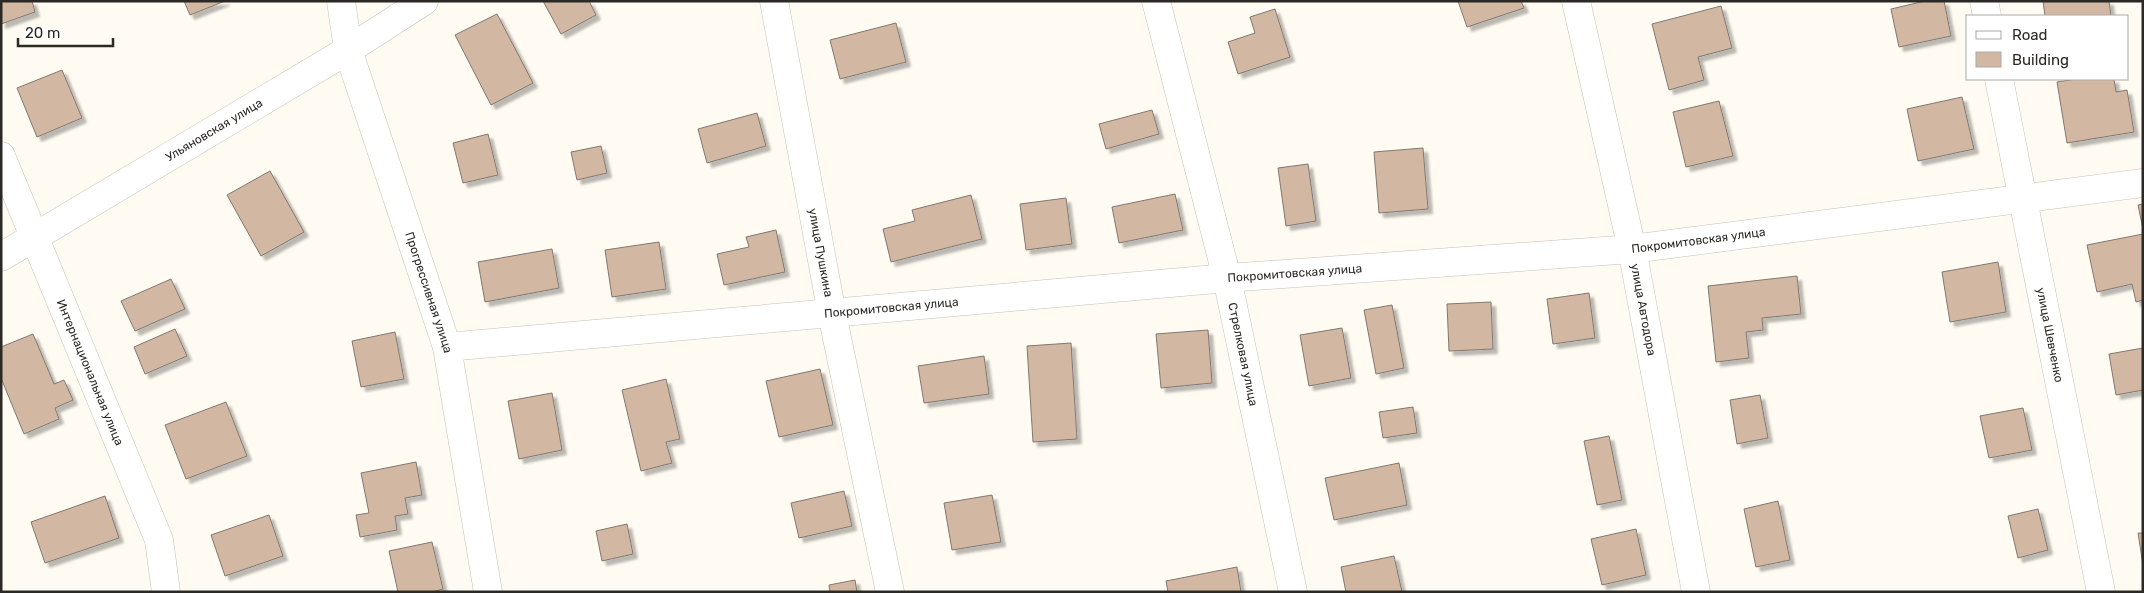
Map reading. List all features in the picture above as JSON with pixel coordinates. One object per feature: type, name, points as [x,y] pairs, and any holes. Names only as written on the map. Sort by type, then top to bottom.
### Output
[{"type":"street","name":"Прогрессивная улица","points":[[341,1],[348,50],[447,347],[488,592]]},
{"type":"street","name":"Ульяновская улица","points":[[1,257],[348,50],[424,1]]},
{"type":"street","name":"улица Пушкина","points":[[774,1],[832,314],[890,592]]},
{"type":"street","name":"Стрелковая улица","points":[[1156,1],[1227,278],[1293,592]]},
{"type":"street","name":"улица Автодора","points":[[1576,1],[1632,249],[1696,592]]},
{"type":"street","points":[[1984,1],[1987,15]]},
{"type":"street","name":"улица Шевченко","points":[[1999,80],[2101,592]]},
{"type":"street","name":"Интернациональная улица","points":[[1,156],[158,540],[166,592]]},
{"type":"street","name":"Покромитовская улица","points":[[447,347],[1227,278],[1632,249],[2143,183]]},
{"type":"building","points":[[1,1],[32,1],[35,12],[1,24]]},
{"type":"building","points":[[184,1],[225,1],[190,15]]},
{"type":"building","points":[[543,1],[589,1],[596,15],[561,34]]},
{"type":"building","points":[[1458,1],[1521,1],[1524,8],[1467,27]]},
{"type":"building","points":[[1925,1],[1944,1],[1951,36],[1899,47],[1891,9]]},
{"type":"building","points":[[2043,1],[2109,1],[2111,15],[2045,15]]},
{"type":"building","points":[[1721,6],[1732,48],[1698,57],[1704,80],[1669,90],[1652,24]]},
{"type":"building","points":[[1275,9],[1290,57],[1238,74],[1228,42],[1255,33],[1250,17]]},
{"type":"building","points":[[497,14],[533,83],[491,105],[455,35]]},
{"type":"building","points":[[896,23],[906,62],[840,79],[830,40]]},
{"type":"building","points":[[62,70],[82,118],[37,137],[17,88]]},
{"type":"building","points":[[2070,80],[2114,80],[2116,92],[2127,90],[2134,132],[2067,143],[2057,82]]},
{"type":"building","points":[[1962,97],[1974,149],[1918,161],[1907,109]]},
{"type":"building","points":[[1719,101],[1733,156],[1686,167],[1673,112]]},
{"type":"building","points":[[1152,110],[1159,134],[1106,149],[1099,124]]},
{"type":"building","points":[[757,113],[766,146],[707,163],[698,129]]},
{"type":"building","points":[[488,134],[498,175],[463,183],[453,143]]},
{"type":"building","points":[[601,146],[607,173],[577,180],[571,152]]},
{"type":"building","points":[[1423,148],[1428,209],[1379,213],[1374,152]]},
{"type":"building","points":[[1308,164],[1316,221],[1286,226],[1278,168]]},
{"type":"building","points":[[270,171],[304,232],[261,256],[227,195]]},
{"type":"building","points":[[1175,194],[1183,230],[1119,243],[1112,207]]},
{"type":"building","points":[[971,195],[982,239],[891,262],[883,229],[915,221],[912,210]]},
{"type":"building","points":[[1066,198],[1072,244],[1026,250],[1020,204]]},
{"type":"building","points":[[2143,204],[2143,229],[2138,205]]},
{"type":"building","points":[[776,230],[785,272],[724,285],[717,254],[749,247],[746,237]]},
{"type":"building","points":[[2143,234],[2143,300],[2136,302],[2132,284],[2097,292],[2087,245]]},
{"type":"building","points":[[659,242],[666,289],[612,297],[605,250]]},
{"type":"building","points":[[552,249],[559,288],[485,302],[478,262]]},
{"type":"building","points":[[1998,262],[2006,312],[1950,322],[1942,272]]},
{"type":"building","points":[[1797,276],[1801,314],[1762,318],[1763,330],[1746,332],[1749,358],[1716,362],[1708,286]]},
{"type":"building","points":[[171,279],[185,309],[135,331],[121,301]]},
{"type":"building","points":[[1589,293],[1595,338],[1553,344],[1547,299]]},
{"type":"building","points":[[1491,302],[1493,349],[1449,351],[1447,304]]},
{"type":"building","points":[[1392,305],[1404,368],[1376,374],[1364,310]]},
{"type":"building","points":[[1342,328],[1351,378],[1309,386],[1300,335]]},
{"type":"building","points":[[175,329],[187,356],[145,374],[134,347]]},
{"type":"building","points":[[1208,330],[1212,383],[1161,388],[1156,334]]},
{"type":"building","points":[[395,332],[404,379],[361,387],[352,341]]},
{"type":"building","points":[[33,334],[54,384],[64,380],[73,400],[55,408],[59,419],[24,434],[1,378],[1,347]]},
{"type":"building","points":[[1071,343],[1077,439],[1033,442],[1027,346]]},
{"type":"building","points":[[2143,348],[2143,390],[2116,395],[2109,354]]},
{"type":"building","points":[[984,356],[989,394],[924,403],[918,366]]},
{"type":"building","points":[[820,369],[833,425],[779,437],[766,381]]},
{"type":"building","points":[[666,379],[680,439],[666,442],[672,463],[641,471],[622,390]]},
{"type":"building","points":[[552,393],[562,450],[519,459],[508,401]]},
{"type":"building","points":[[1760,395],[1768,438],[1737,444],[1730,400]]},
{"type":"building","points":[[226,402],[247,456],[186,479],[165,425]]},
{"type":"building","points":[[1413,407],[1417,433],[1383,438],[1379,412]]},
{"type":"building","points":[[2023,408],[2032,450],[1989,458],[1980,416]]},
{"type":"building","points":[[1609,436],[1622,500],[1597,505],[1584,441]]},
{"type":"building","points":[[416,462],[422,495],[405,498],[408,514],[395,516],[397,530],[360,537],[356,515],[369,513],[361,473]]},
{"type":"building","points":[[1399,463],[1407,505],[1334,520],[1325,478]]},
{"type":"building","points":[[844,491],[852,526],[799,538],[791,503]]},
{"type":"building","points":[[992,495],[1001,542],[952,550],[944,503]]},
{"type":"building","points":[[105,496],[119,538],[45,563],[31,522]]},
{"type":"building","points":[[1778,501],[1790,560],[1756,567],[1744,509]]},
{"type":"building","points":[[2038,509],[2048,550],[2018,558],[2008,516]]},
{"type":"building","points":[[269,515],[283,556],[225,576],[211,535]]},
{"type":"building","points":[[627,524],[633,554],[602,561],[596,531]]},
{"type":"building","points":[[1636,529],[1646,575],[1602,585],[1591,539]]},
{"type":"building","points":[[2138,533],[2143,533],[2143,565]]},
{"type":"building","points":[[432,542],[443,589],[432,592],[398,592],[389,551]]},
{"type":"building","points":[[1394,556],[1402,592],[1346,592],[1341,567]]},
{"type":"building","points":[[1237,567],[1241,592],[1168,592],[1166,581]]},
{"type":"building","points":[[855,580],[857,592],[830,592],[829,585]]}]
